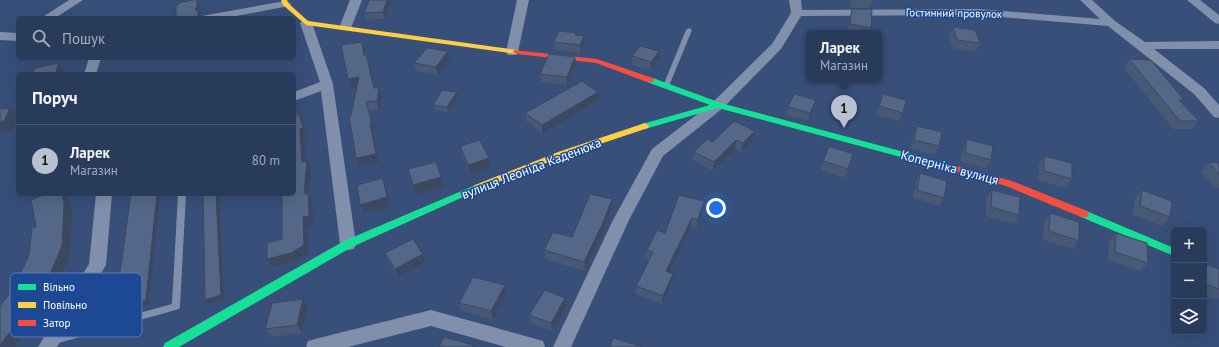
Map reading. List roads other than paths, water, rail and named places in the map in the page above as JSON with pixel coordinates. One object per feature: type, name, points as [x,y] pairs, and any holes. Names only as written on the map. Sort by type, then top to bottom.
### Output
[{"type":"street","points":[[50,16],[78,0]]},
{"type":"street","points":[[344,28],[356,0]]},
{"type":"street","points":[[512,52],[523,0]]},
{"type":"street","points":[[562,347],[621,220],[658,153],[718,105],[777,46],[797,14],[795,0]]},
{"type":"street","points":[[972,0],[978,12]]},
{"type":"street","points":[[1086,0],[1111,23],[1199,91],[1219,114]]},
{"type":"street","points":[[1193,0],[1219,21]]},
{"type":"street","points":[[217,16],[284,2],[306,23],[327,84],[348,244]]},
{"type":"street","name":"Гостинний провулок","points":[[797,14],[978,12],[1111,23]]},
{"type":"street","points":[[306,23],[512,52],[597,61],[718,105]]},
{"type":"street","points":[[0,36],[16,36]]},
{"type":"street","points":[[1142,46],[1219,45]]},
{"type":"street","points":[[91,72],[94,60]]},
{"type":"street","points":[[296,96],[327,84]]},
{"type":"street","name":"вулиця Леоніда Каденюка","points":[[169,347],[348,244],[508,174],[620,133],[718,105]]},
{"type":"street","name":"Коперніка вулиця","points":[[718,105],[1009,183],[1171,251]]},
{"type":"street","points":[[92,273],[97,265],[104,196]]},
{"type":"street","points":[[315,347],[431,318],[536,347]]},
{"type":"lane","points":[[666,86],[689,30]]},
{"type":"lane","points":[[142,316],[176,306],[182,196]]},
{"type":"lane","points":[[50,344],[73,337]]},
{"type":"place","name":"Ларек","points":[[844,128]]}]
